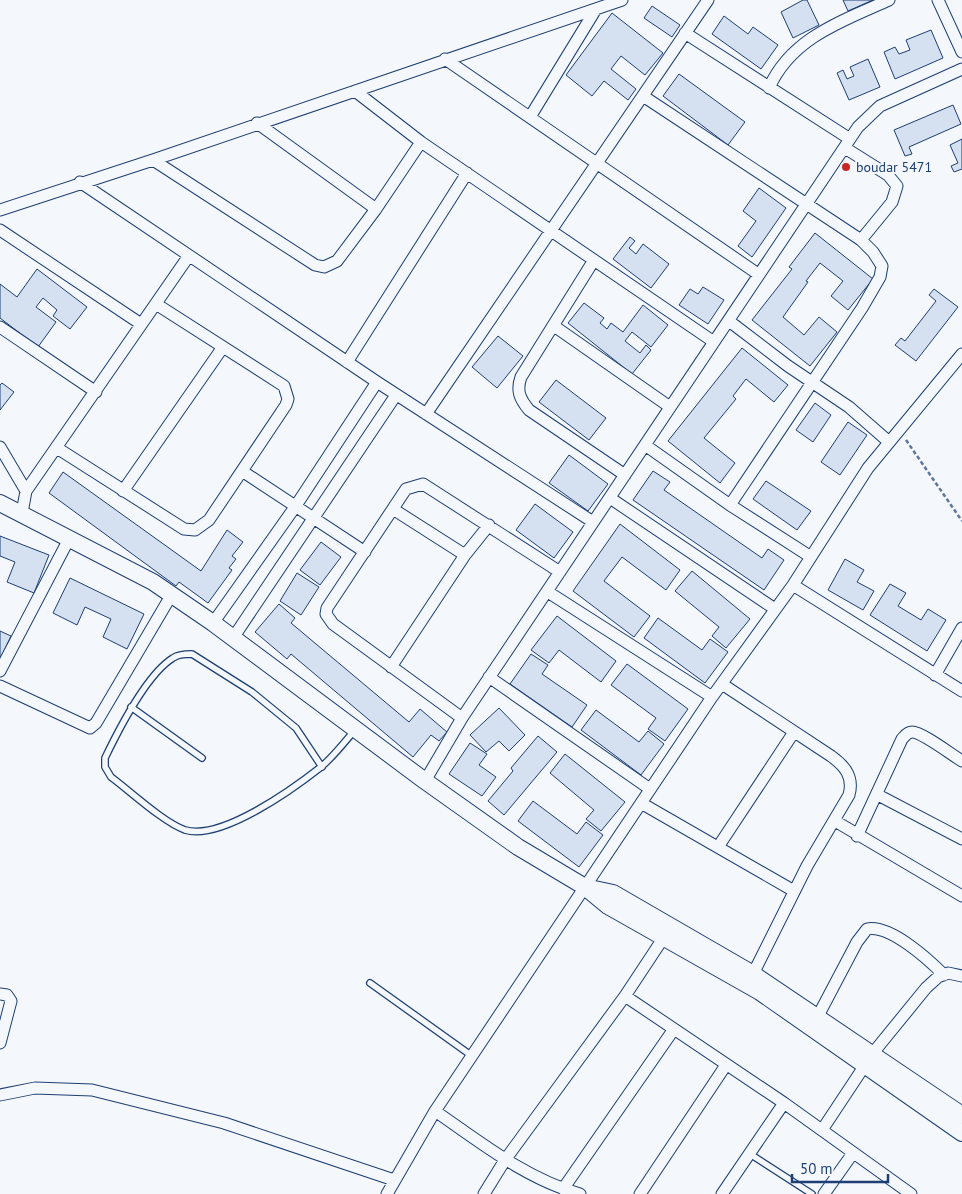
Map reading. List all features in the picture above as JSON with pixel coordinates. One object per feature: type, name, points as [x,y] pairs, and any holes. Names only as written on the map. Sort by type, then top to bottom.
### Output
[{"type":"main road","points":[[0,503],[70,537],[172,594],[425,781],[518,847],[585,887],[608,906],[760,992],[962,1115]]},
{"type":"main road","points":[[585,887],[613,893],[753,974],[818,1016],[962,1133]]},
{"type":"street","points":[[0,210],[80,182],[153,160],[622,0]]},
{"type":"street","points":[[426,414],[708,0]]},
{"type":"street","points":[[769,88],[775,75],[789,56],[812,37],[889,0]]},
{"type":"street","points":[[938,0],[962,52]]},
{"type":"street","points":[[530,116],[596,9]]},
{"type":"street","points":[[685,33],[769,88],[847,143],[885,173],[897,186],[892,202],[861,240]]},
{"type":"street","points":[[445,59],[758,274]]},
{"type":"street","points":[[425,781],[462,718],[489,677],[729,321],[758,274],[858,128],[880,106],[962,69]]},
{"type":"street","points":[[355,91],[421,142],[714,342]]},
{"type":"street","points":[[643,96],[861,240],[881,263],[880,277],[730,505]]},
{"type":"street","points":[[257,123],[376,209]]},
{"type":"street","points":[[153,160],[315,265],[324,267],[337,261],[376,209],[421,142]]},
{"type":"street","points":[[347,362],[467,173]]},
{"type":"street","points":[[80,182],[188,257],[396,395],[593,522]]},
{"type":"street","points":[[0,230],[141,324]]},
{"type":"street","points":[[22,513],[26,491],[188,257]]},
{"type":"street","points":[[594,260],[518,385],[521,400],[529,410],[625,475]]},
{"type":"street","points":[[57,448],[184,529],[195,530],[209,520],[286,405],[287,393],[284,386],[156,304]]},
{"type":"street","points":[[729,321],[812,383],[848,407],[889,442]]},
{"type":"street","points":[[554,326],[670,407]]},
{"type":"street","points":[[0,328],[96,392]]},
{"type":"street","points":[[123,490],[223,347]]},
{"type":"street","points":[[387,1194],[435,1111],[712,697],[793,585],[868,468],[962,354]]},
{"type":"street","points":[[213,623],[295,507],[377,382]]},
{"type":"street","points":[[233,638],[396,395]]},
{"type":"street","points":[[645,445],[730,505],[811,557]]},
{"type":"street","points":[[0,447],[26,491]]},
{"type":"street","points":[[242,471],[365,552]]},
{"type":"street","points":[[462,718],[333,624],[326,614],[327,608],[406,489],[424,484],[560,572]]},
{"type":"street","points":[[610,498],[775,609]]},
{"type":"street","points":[[393,509],[465,555]]},
{"type":"street","points":[[390,667],[465,555],[489,525]]},
{"type":"street","points":[[0,671],[70,537]]},
{"type":"street","points":[[793,585],[962,691]]},
{"type":"street","points":[[548,592],[712,697]]},
{"type":"street","points":[[0,686],[90,728],[96,723],[172,594]]},
{"type":"street","points":[[935,675],[962,628]]},
{"type":"street","points":[[489,677],[650,789]]},
{"type":"street","points":[[722,684],[838,762],[850,776],[849,795],[794,891],[753,974]]},
{"type":"street","points":[[718,847],[794,732]]},
{"type":"street","points":[[857,836],[878,795],[902,739],[908,733],[913,732],[923,736],[962,761]]},
{"type":"street","points":[[878,795],[962,839]]},
{"type":"street","points":[[641,803],[794,891]]},
{"type":"street","points":[[834,821],[962,896]]},
{"type":"street","points":[[818,1016],[856,942],[868,929],[879,929],[903,942],[944,974]]},
{"type":"street","points":[[484,1194],[505,1160],[625,996],[664,937]]},
{"type":"street","points":[[822,1130],[869,1059],[926,988],[944,974],[951,973],[962,976]]},
{"type":"street","points":[[0,994],[7,995],[11,1001],[0,1043]]},
{"type":"street","points":[[625,996],[784,1103],[853,1152],[906,1193]]},
{"type":"street","points":[[564,1190],[674,1029]]},
{"type":"street","points":[[640,1194],[726,1065]]},
{"type":"street","points":[[0,1095],[35,1088],[92,1090],[224,1123],[394,1180]]},
{"type":"street","points":[[722,1194],[784,1103]]},
{"type":"street","points":[[435,1111],[505,1160],[564,1190],[580,1194]]},
{"type":"street","points":[[824,1194],[853,1152]]},
{"type":"lane","points":[[322,767],[296,728],[252,692],[192,654],[173,658],[152,680],[131,707],[105,758],[105,767],[111,776],[170,822],[186,830],[200,832],[222,828],[253,813],[322,767],[356,729]]},
{"type":"lane","points":[[131,707],[202,758]]},
{"type":"lane","points":[[370,983],[472,1056]]},
{"type":"lane","points":[[750,1154],[812,1194]]},
{"type":"path","points":[[899,429],[962,521]]},
{"type":"building","points":[[803,0],[807,0],[819,25],[793,38],[781,12]]},
{"type":"building","points":[[843,0],[873,0],[848,11]]},
{"type":"building","points":[[652,6],[680,25],[672,37],[644,18]]},
{"type":"building","points":[[612,13],[663,53],[645,75],[621,56],[611,69],[636,89],[628,100],[604,81],[592,96],[566,75]]},
{"type":"building","points":[[724,16],[748,34],[753,27],[778,45],[761,69],[712,34]]},
{"type":"building","points":[[931,30],[943,58],[895,79],[884,52],[895,47],[899,54],[910,50],[906,40]]},
{"type":"building","points":[[868,59],[880,87],[849,100],[837,73],[843,70],[847,79],[854,76],[850,67]]},
{"type":"building","points":[[679,74],[745,122],[728,145],[663,96]]},
{"type":"building","points":[[953,105],[961,124],[909,147],[912,154],[905,156],[894,130]]},
{"type":"building","points":[[962,139],[962,169],[954,172],[951,166],[958,163],[950,145]]},
{"type":"building","points":[[759,188],[786,208],[752,257],[738,246],[756,221],[743,211]]},
{"type":"building","points":[[815,233],[873,279],[848,310],[831,296],[843,281],[820,263],[806,281],[808,282],[783,317],[804,335],[819,317],[837,332],[810,366],[752,320],[792,269],[789,267]]},
{"type":"building","points":[[630,237],[635,241],[629,248],[636,254],[643,244],[669,264],[651,288],[613,259]]},
{"type":"building","points":[[37,269],[87,307],[70,329],[53,316],[57,310],[43,298],[36,307],[56,322],[38,347],[0,318],[0,284],[17,297]]},
{"type":"building","points":[[703,287],[724,300],[708,324],[679,305],[690,289],[698,294]]},
{"type":"building","points":[[934,289],[958,307],[916,361],[895,345],[901,338],[905,341],[936,301],[929,295]]},
{"type":"building","points":[[584,303],[604,318],[600,323],[607,329],[611,323],[623,332],[643,305],[668,325],[651,347],[632,332],[625,341],[640,353],[646,345],[651,350],[632,374],[568,323]]},
{"type":"building","points":[[498,336],[523,356],[497,388],[472,367]]},
{"type":"building","points":[[742,348],[788,385],[774,402],[746,379],[733,396],[736,399],[704,438],[735,463],[720,483],[668,441]]},
{"type":"building","points":[[556,380],[606,418],[589,440],[539,402]]},
{"type":"building","points":[[2,383],[14,392],[0,410],[0,385]]},
{"type":"building","points":[[815,403],[831,415],[813,442],[796,430]]},
{"type":"building","points":[[848,422],[867,435],[840,475],[821,462]]},
{"type":"building","points":[[569,455],[608,484],[588,511],[549,483]]},
{"type":"building","points":[[653,471],[670,482],[664,490],[762,558],[768,549],[784,560],[764,590],[633,500]]},
{"type":"building","points":[[63,472],[201,571],[227,530],[243,542],[232,556],[236,559],[229,568],[232,570],[208,603],[179,582],[176,586],[49,493]]},
{"type":"building","points":[[766,481],[811,511],[797,530],[753,499]]},
{"type":"building","points":[[535,504],[573,532],[554,558],[516,530]]},
{"type":"building","points":[[620,524],[680,570],[666,590],[622,557],[604,581],[650,616],[634,637],[573,591]]},
{"type":"building","points":[[0,536],[49,555],[34,593],[7,582],[15,562],[0,556]]},
{"type":"building","points":[[321,542],[341,557],[320,585],[300,570]]},
{"type":"building","points":[[845,559],[864,570],[857,582],[874,591],[863,610],[828,590]]},
{"type":"building","points":[[692,571],[750,619],[726,648],[712,636],[719,627],[675,591]]},
{"type":"building","points":[[297,573],[319,587],[301,615],[280,601]]},
{"type":"building","points":[[70,578],[144,614],[127,649],[103,637],[111,619],[85,607],[77,625],[53,613]]},
{"type":"building","points":[[890,584],[906,593],[898,606],[921,620],[928,609],[946,620],[927,651],[870,615]]},
{"type":"building","points":[[279,604],[295,618],[291,623],[409,722],[420,709],[447,732],[439,741],[431,735],[413,757],[291,654],[287,659],[255,632]]},
{"type":"building","points":[[557,616],[616,661],[601,682],[559,650],[549,663],[531,650]]},
{"type":"building","points":[[658,618],[702,650],[710,639],[728,652],[705,683],[644,638]]},
{"type":"building","points":[[0,631],[11,636],[0,659]]},
{"type":"building","points":[[531,654],[548,665],[542,674],[587,705],[572,727],[510,684]]},
{"type":"building","points":[[627,664],[688,709],[665,741],[648,729],[656,718],[611,685]]},
{"type":"building","points":[[499,708],[525,735],[509,751],[499,741],[486,752],[470,735]]},
{"type":"building","points":[[596,710],[639,742],[648,731],[664,744],[641,775],[581,730]]},
{"type":"building","points":[[538,736],[557,752],[504,815],[488,801],[513,771],[511,768]]},
{"type":"building","points":[[470,743],[487,754],[479,765],[496,777],[482,796],[449,774]]},
{"type":"building","points":[[565,754],[625,802],[601,831],[586,819],[594,810],[550,773]]},
{"type":"building","points":[[533,801],[577,834],[586,822],[603,835],[579,867],[518,821]]},
{"type":"place","name":"boudar 5471","points":[[846,167]]}]
